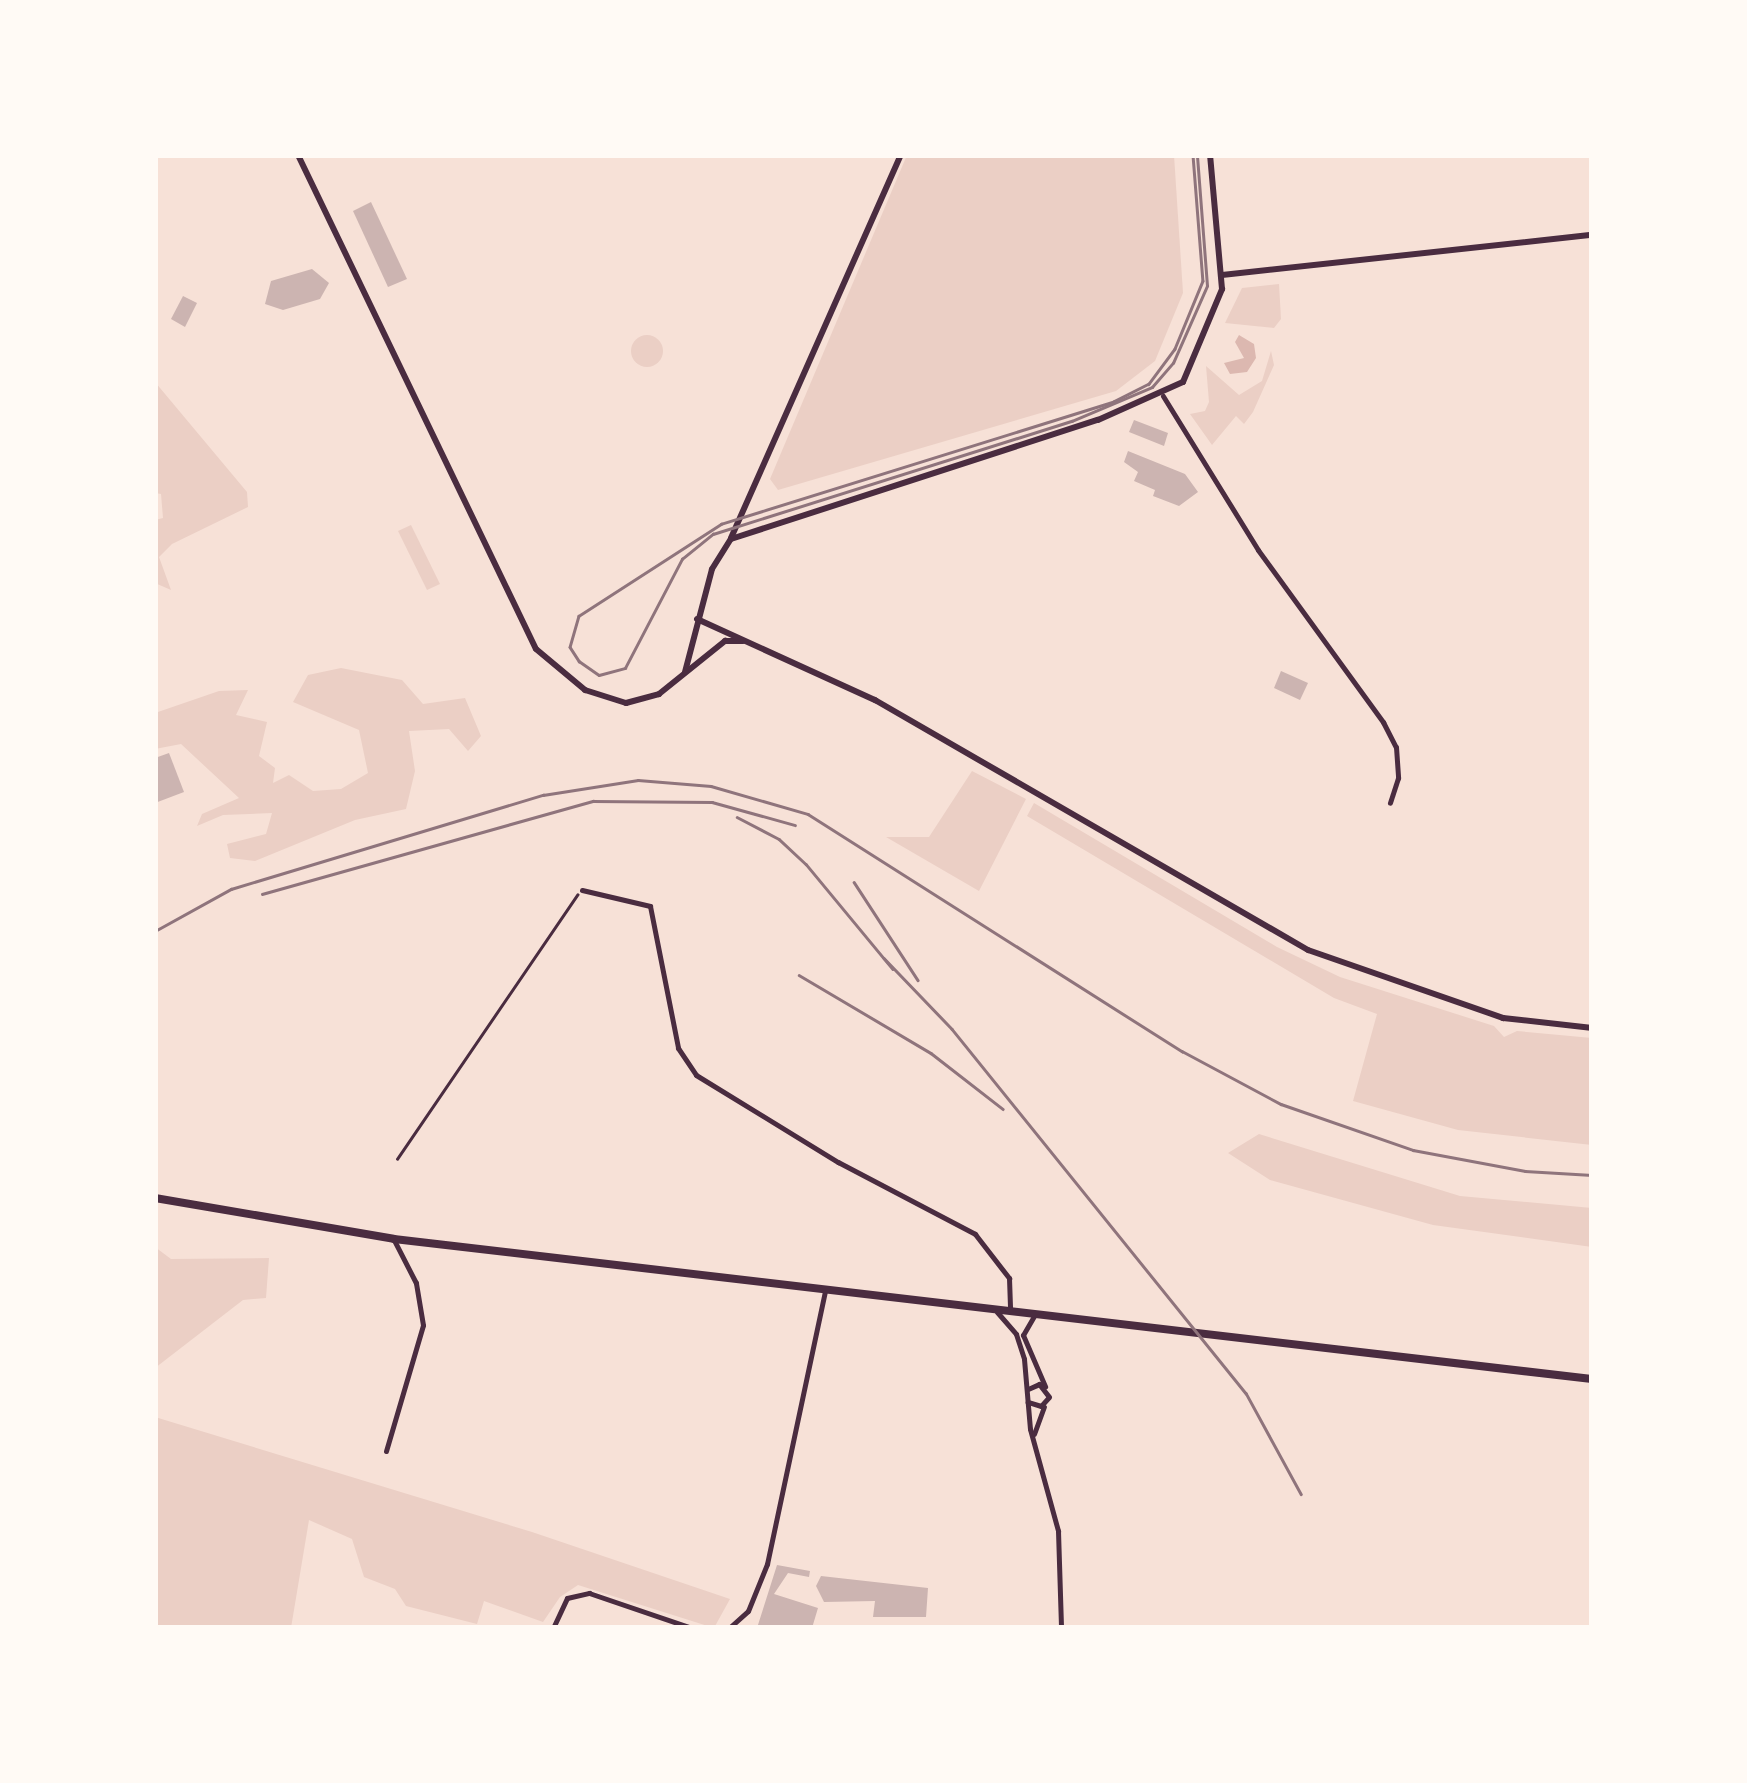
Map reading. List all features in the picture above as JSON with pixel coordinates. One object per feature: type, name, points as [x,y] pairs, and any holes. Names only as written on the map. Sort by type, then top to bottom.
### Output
[{"type":"main road","points":[[155,1198],[394,1239],[1592,1379]]},
{"type":"street","points":[[298,155],[536,649],[585,690],[614,702],[647,700],[725,642],[753,642]]},
{"type":"street","points":[[685,672],[712,569],[731,539],[901,155]]},
{"type":"street","points":[[731,539],[1164,396],[1192,368],[1217,312],[1222,275],[1210,155]]},
{"type":"street","points":[[1222,275],[1592,235]]},
{"type":"street","points":[[1164,396],[1258,550],[1383,722],[1396,747],[1398,778],[1390,803]]},
{"type":"street","points":[[697,618],[875,700],[1317,954],[1502,1018],[1592,1028]]},
{"type":"street","points":[[582,890],[650,906],[678,1048],[696,1075],[838,1162],[975,1234],[1009,1278],[1010,1313]]},
{"type":"street","points":[[386,1451],[423,1326],[416,1283],[394,1239]]},
{"type":"street","points":[[729,1628],[742,1627],[767,1564],[824,1292]]},
{"type":"street","points":[[997,1312],[1016,1334],[1034,1442],[1058,1530],[1061,1628]]},
{"type":"street","points":[[1034,1316],[1023,1336],[1045,1386],[1046,1402],[1034,1442]]},
{"type":"street","points":[[1026,1396],[1033,1384],[1045,1386]]},
{"type":"street","points":[[1026,1396],[1036,1406],[1046,1402]]},
{"type":"street","points":[[554,1628],[568,1598],[589,1593],[692,1628]]},
{"type":"path","points":[[397,1159],[582,890]]},
{"type":"shaded area","points":[[907,155],[1174,155],[1183,293],[1155,361],[1116,391],[778,490],[770,479]]},
{"type":"shaded area","points":[[1279,284],[1281,319],[1274,328],[1225,323],[1242,288]]},
{"type":"shaded area","points":[[647,335],[658,340],[663,351],[658,362],[647,367],[636,362],[631,351],[636,340]]},
{"type":"shaded area","points":[[1239,335],[1254,344],[1256,358],[1247,372],[1230,374],[1224,363],[1244,358],[1235,342]]},
{"type":"shaded area","points":[[1271,351],[1274,365],[1253,412],[1244,424],[1236,416],[1212,445],[1190,414],[1205,411],[1209,402],[1206,366],[1239,395],[1262,381]]},
{"type":"shaded area","points":[[155,382],[247,492],[248,507],[172,544],[159,557],[171,590],[155,583],[155,520],[163,518],[161,494],[155,493]]},
{"type":"shaded area","points":[[411,525],[440,584],[427,590],[398,531]]},
{"type":"shaded area","points":[[341,668],[402,680],[423,704],[465,698],[481,736],[468,751],[449,729],[409,731],[415,771],[406,809],[355,820],[255,861],[230,858],[227,844],[266,834],[272,813],[223,815],[197,826],[202,814],[239,798],[181,744],[155,749],[155,713],[219,691],[248,690],[236,715],[267,722],[259,756],[275,768],[273,783],[289,775],[313,791],[341,789],[368,773],[359,730],[293,702],[308,675]]},
{"type":"shaded area","points":[[972,771],[1026,799],[979,891],[886,837],[929,837]]},
{"type":"shaded area","points":[[1034,803],[1277,947],[1340,977],[1494,1026],[1504,1037],[1517,1031],[1592,1038],[1592,1145],[1458,1130],[1353,1101],[1377,1014],[1334,998],[1027,816]]},
{"type":"shaded area","points":[[1259,1134],[1460,1196],[1592,1208],[1592,1247],[1433,1225],[1270,1180],[1228,1153]]},
{"type":"shaded area","points":[[155,1247],[171,1259],[269,1258],[266,1298],[243,1300],[155,1368]]},
{"type":"shaded area","points":[[155,1417],[532,1532],[730,1599],[714,1628],[578,1585],[560,1597],[543,1622],[484,1601],[477,1624],[406,1606],[395,1589],[364,1577],[352,1539],[309,1520],[291,1628],[155,1628]]},
{"type":"building","points":[[371,202],[407,279],[388,287],[353,211]]},
{"type":"building","points":[[312,269],[329,283],[320,299],[283,310],[265,304],[271,281]]},
{"type":"building","points":[[183,296],[197,303],[185,327],[171,319]]},
{"type":"building","points":[[1134,420],[1168,433],[1164,446],[1129,432]]},
{"type":"building","points":[[1128,451],[1185,474],[1198,492],[1179,506],[1153,496],[1155,490],[1134,481],[1138,472],[1124,462]]},
{"type":"building","points":[[1281,671],[1308,683],[1300,700],[1274,688]]},
{"type":"building","points":[[169,753],[184,792],[155,803],[155,758]]},
{"type":"building","points":[[777,1565],[810,1571],[809,1577],[788,1573],[774,1594],[818,1608],[812,1628],[757,1628]]},
{"type":"building","points":[[821,1576],[928,1588],[926,1617],[873,1617],[875,1601],[824,1602],[816,1586]]},
{"type":"tram line","points":[[1193,155],[1203,281],[1175,349],[1149,384],[1114,402],[722,524],[579,616],[570,647],[579,661],[599,675],[625,668],[682,559],[713,534],[1072,421],[1152,387],[1173,363],[1207,286],[1197,155]]},
{"type":"railway","points":[[155,931],[231,889],[543,795],[638,780],[711,786],[808,814],[1182,1051],[1281,1104],[1413,1150],[1525,1171],[1592,1175]]},
{"type":"railway","points":[[262,894],[593,801],[712,802],[795,825]]},
{"type":"railway","points":[[737,817],[779,839],[806,864],[893,969]]},
{"type":"railway","points":[[854,882],[918,980]]},
{"type":"railway","points":[[884,958],[952,1029],[1246,1393],[1301,1494]]},
{"type":"railway","points":[[799,975],[931,1053],[1003,1109]]}]
